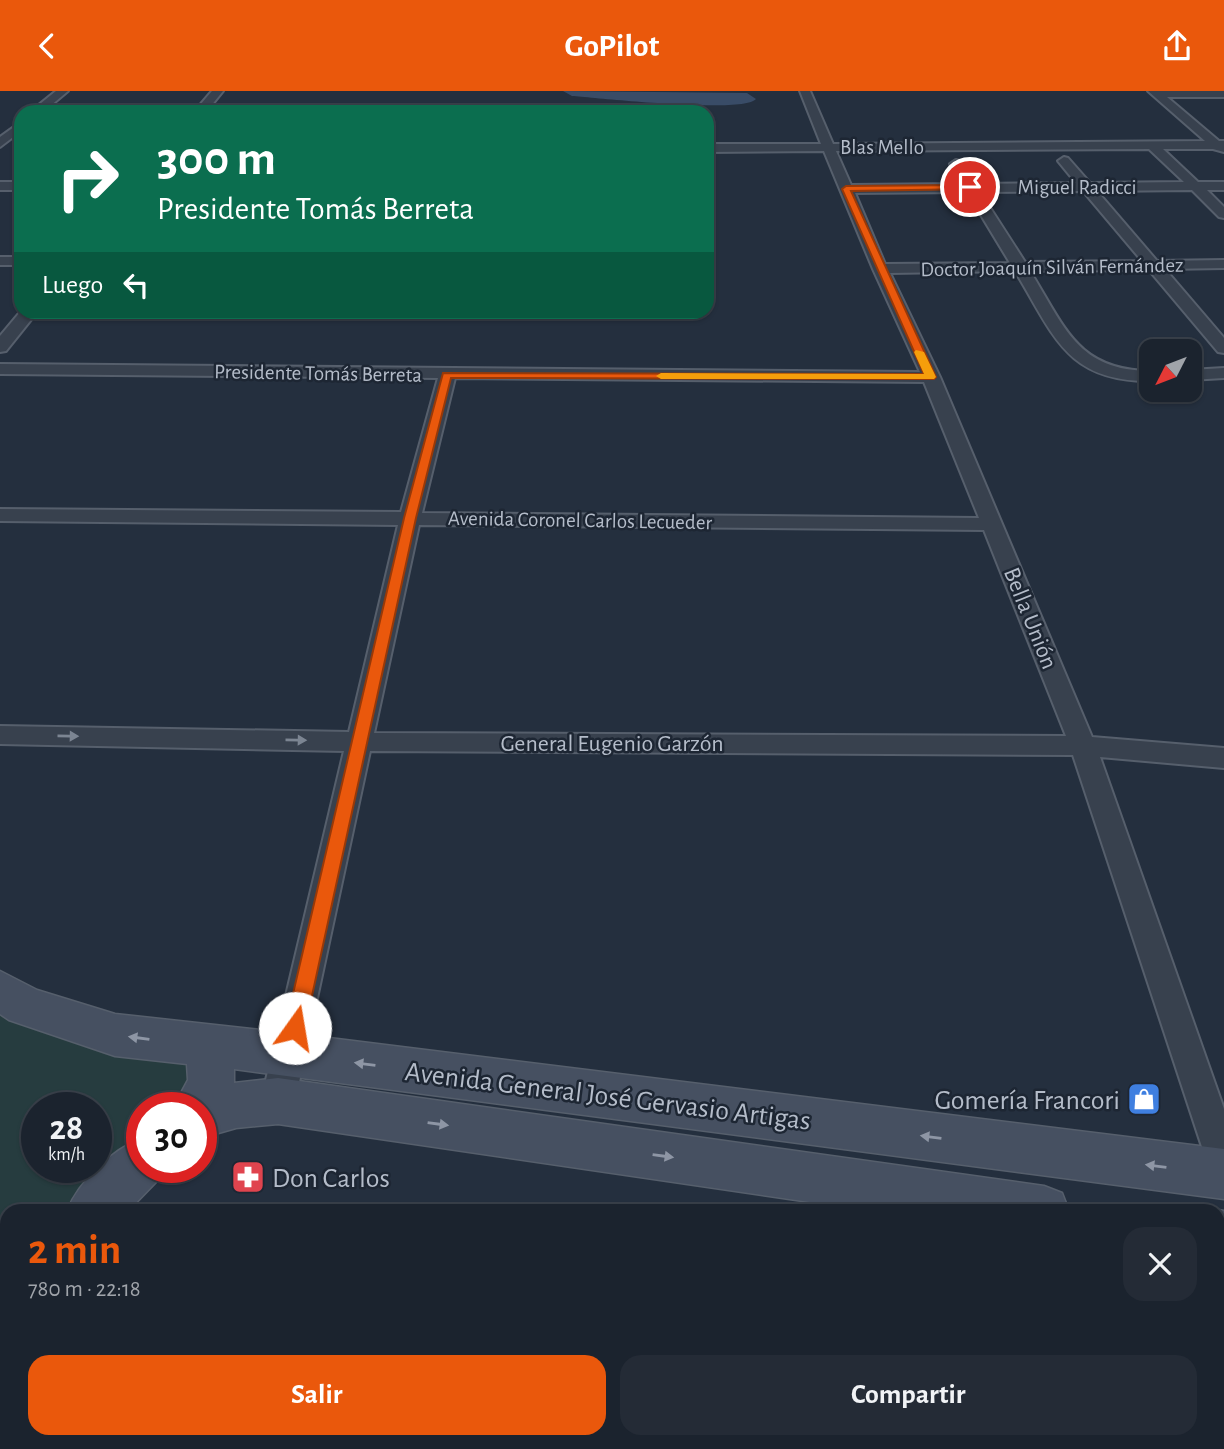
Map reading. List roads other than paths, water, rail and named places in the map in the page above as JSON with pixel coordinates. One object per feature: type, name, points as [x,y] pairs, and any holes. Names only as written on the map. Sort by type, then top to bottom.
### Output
[{"type":"main road","name":"Avenida General José Gervasio Artigas","points":[[0,991],[25,1006],[115,1035],[202,1047],[289,1054],[1224,1174]]},
{"type":"main road","points":[[202,1047],[211,1062],[213,1075],[207,1092]]},
{"type":"main road","name":"Avenida General José Gervasio Artigas","points":[[217,1110],[236,1105],[278,1101],[995,1204]]},
{"type":"main road","points":[[99,1204],[126,1178]]},
{"type":"street","points":[[45,105],[63,91]]},
{"type":"street","points":[[206,105],[218,91]]},
{"type":"street","name":"Bella Unión","points":[[805,91],[880,269],[931,377],[1083,746],[1224,1159]]},
{"type":"street","points":[[1154,92],[1224,94]]},
{"type":"street","points":[[1154,92],[1221,147]]},
{"type":"street","points":[[7,119],[14,119]]},
{"type":"street","points":[[1152,145],[1224,214]]},
{"type":"street","name":"Blas Mello","points":[[714,148],[1152,145],[1221,147]]},
{"type":"street","points":[[1064,161],[1224,348]]},
{"type":"street","points":[[956,164],[1071,349],[1089,366],[1113,373],[1139,375]]},
{"type":"street","name":"Miguel Radicci","points":[[846,189],[1224,186]]},
{"type":"street","name":"Doctor Joaquín Silván Fernández","points":[[880,269],[1224,264]]},
{"type":"street","points":[[0,347],[23,319]]},
{"type":"street","name":"Presidente Tomás Berreta","points":[[0,369],[447,375],[931,377]]},
{"type":"street","points":[[1202,374],[1224,373]]},
{"type":"street","points":[[278,1101],[410,518],[447,375]]},
{"type":"street","name":"Avenida Coronel Carlos Lecueder","points":[[0,515],[992,524]]},
{"type":"street","name":"General Eugenio Garzón","points":[[0,735],[360,742],[1083,746],[1224,758]]},
{"type":"waterway","points":[[572,91],[704,100],[747,99]]},
{"type":"place","name":"Gomería Francori","points":[[1144,1099]]},
{"type":"place","name":"Don Carlos","points":[[248,1177]]}]
